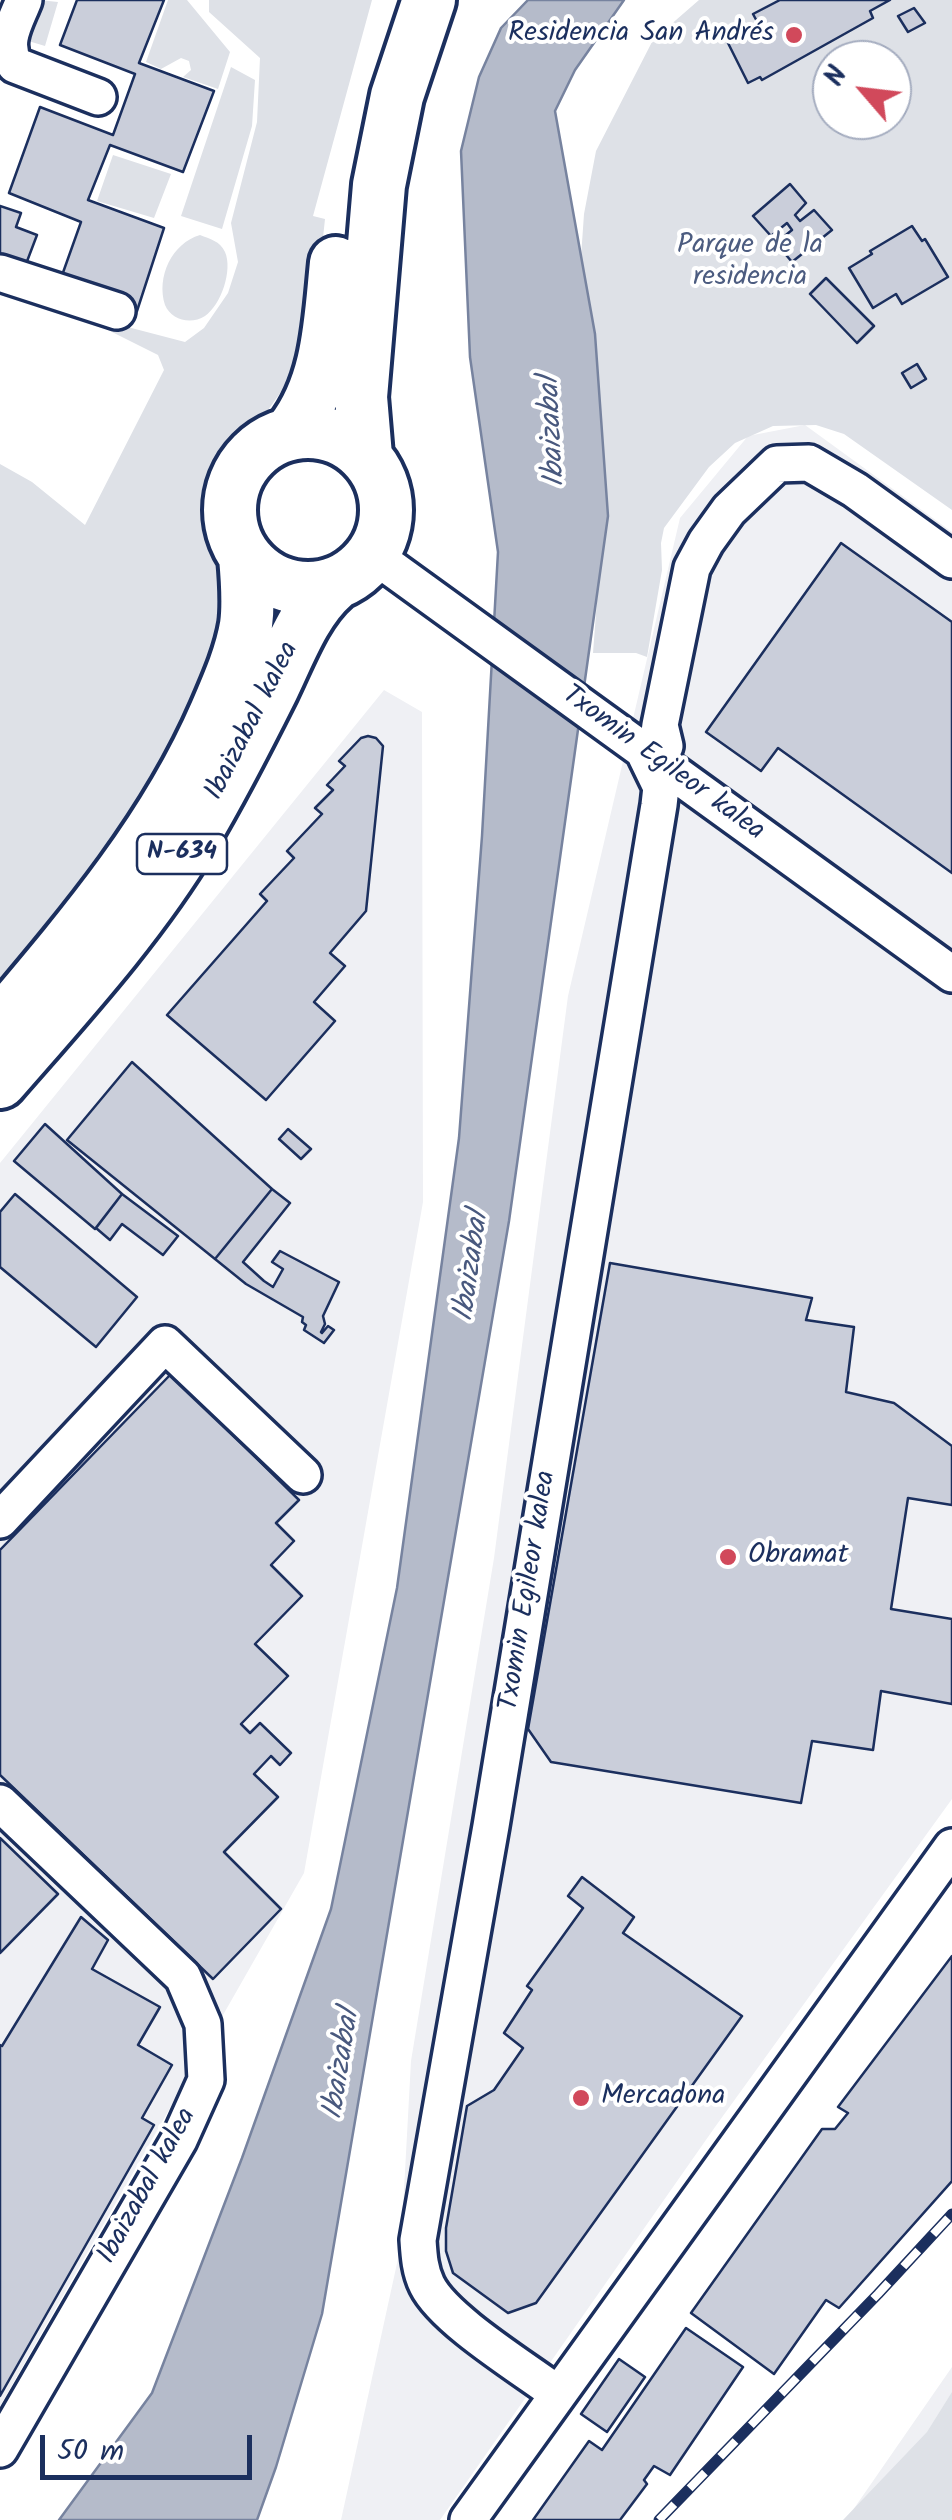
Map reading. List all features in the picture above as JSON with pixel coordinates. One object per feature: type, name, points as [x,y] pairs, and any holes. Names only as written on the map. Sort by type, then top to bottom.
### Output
[{"type":"highway","points":[[292,432],[302,420],[325,361],[345,179],[362,87],[400,0]]},
{"type":"highway","name":"N-634","points":[[342,578],[384,532],[387,505],[381,478],[366,456],[361,397],[379,185],[396,96],[429,0]]},
{"type":"highway","points":[[292,432],[318,431],[344,439],[366,456]]},
{"type":"highway","name":"N-634","points":[[244,557],[233,534],[229,510],[233,485],[246,461],[266,443],[292,432]]},
{"type":"highway","points":[[244,557],[262,574],[284,585],[309,589],[342,578]]},
{"type":"highway","name":"Ibaizabal kalea","points":[[0,1024],[128,866],[203,741],[232,674],[246,625],[248,588],[244,557]]},
{"type":"highway","name":"Ibaizabal kalea","points":[[0,1082],[128,930],[190,843],[222,788],[300,631],[342,578]]},
{"type":"street","points":[[24,0],[9,40],[8,53],[15,66],[98,97]]},
{"type":"street","points":[[0,274],[116,311]]},
{"type":"street","name":"Txomin Egileor kalea","points":[[558,2394],[446,2310],[428,2288],[418,2240],[491,1826],[654,834],[661,787],[652,738],[692,568],[729,510],[776,464],[809,462],[952,560]]},
{"type":"street","name":"Txomin Egileor kalea","points":[[342,578],[445,607],[604,723],[652,738],[686,781],[952,974]]},
{"type":"street","points":[[654,834],[668,804],[686,781]]},
{"type":"street","points":[[0,1520],[164,1344],[303,1475]]},
{"type":"street","name":"Ibaizabal kalea","points":[[0,1803],[183,1977],[204,2024],[206,2080],[179,2140],[0,2449]]},
{"type":"street","points":[[468,2520],[952,1848]]},
{"type":"shaded area","points":[[805,425],[952,532],[952,1799],[715,2127],[440,2520],[341,2520],[401,2245],[411,2061],[494,1558],[568,996],[680,518],[748,436]]},
{"type":"shaded area","points":[[384,690],[422,712],[423,1202],[304,1873],[0,2406],[0,1163]]},
{"type":"shaded area","points":[[952,2367],[952,2520],[846,2520]]},
{"type":"green space","points":[[39,0],[58,2],[45,46],[25,40]]},
{"type":"green space","points":[[168,0],[187,0],[230,52],[218,89],[183,77],[191,70],[189,61],[181,58],[161,69],[146,62]]},
{"type":"green space","points":[[209,0],[372,0],[313,216],[325,219],[311,350],[263,417],[238,442],[217,478],[210,521],[221,571],[224,635],[201,696],[138,812],[0,990],[0,464],[32,482],[85,525],[164,370],[158,355],[74,313],[185,342],[204,328],[228,293],[238,262],[231,223],[257,122],[260,58],[209,12]]},
{"type":"green space","name":"Parque de la residencia","points":[[699,0],[952,0],[952,510],[844,434],[816,425],[773,426],[735,443],[709,467],[664,528],[662,570],[647,657],[636,653],[593,653],[606,482],[599,383],[581,257],[584,214],[596,151],[653,40]]},
{"type":"green space","points":[[231,67],[255,80],[252,126],[222,229],[181,216]]},
{"type":"green space","points":[[113,155],[171,174],[154,218],[97,201]]},
{"type":"green space","points":[[200,235],[223,248],[226,277],[211,311],[200,319],[182,320],[165,305],[165,273],[181,245]]},
{"type":"green space","points":[[952,2392],[952,2520],[843,2520],[927,2432]]},
{"type":"water","name":"Ibaizabal","points":[[528,0],[624,0],[575,70],[555,111],[595,334],[608,516],[509,1221],[322,2314],[257,2520],[59,2520],[152,2393],[242,2158],[331,1909],[397,1588],[459,1138],[498,552],[470,357],[461,151],[479,77],[501,28]]},
{"type":"building","points":[[77,0],[164,0],[139,63],[214,91],[183,172],[110,145],[88,200],[164,228],[137,311],[60,281],[81,222],[9,193],[40,107],[113,135],[135,74],[60,45]]},
{"type":"building","name":"Residencia San Andrés","points":[[780,0],[890,0],[870,11],[873,18],[834,40],[812,40],[812,52],[762,80],[760,77],[748,83],[728,43],[760,27],[753,14]]},
{"type":"building","points":[[914,8],[925,23],[908,32],[898,16]]},
{"type":"building","points":[[790,184],[806,203],[795,215],[800,221],[814,210],[832,230],[792,262],[776,243],[792,230],[787,223],[771,236],[753,216]]},
{"type":"building","points":[[0,206],[21,213],[16,227],[37,235],[26,264],[0,255]]},
{"type":"building","points":[[912,226],[922,241],[925,239],[948,277],[902,304],[896,294],[873,308],[849,268]]},
{"type":"building","points":[[826,278],[874,326],[857,343],[810,294]]},
{"type":"building","points":[[917,364],[926,379],[911,388],[902,373]]},
{"type":"building","points":[[841,543],[952,622],[952,873],[778,748],[761,771],[706,732]]},
{"type":"building","points":[[368,736],[383,746],[366,911],[330,953],[345,966],[314,1002],[335,1021],[266,1100],[167,1015],[267,901],[260,894],[294,858],[287,851],[322,814],[315,808],[333,790],[327,785],[345,766],[339,761],[361,738]]},
{"type":"building","points":[[132,1062],[272,1189],[215,1259],[67,1140]]},
{"type":"building","points":[[45,1124],[122,1194],[95,1229],[14,1161]]},
{"type":"building","points":[[288,1129],[311,1149],[301,1159],[279,1139]]},
{"type":"building","points":[[272,1189],[290,1203],[243,1262],[273,1287],[283,1269],[272,1262],[280,1251],[339,1282],[323,1316],[321,1332],[328,1326],[334,1330],[324,1343],[304,1330],[303,1317],[246,1284],[215,1259]]},
{"type":"building","points":[[15,1194],[137,1297],[96,1347],[0,1267],[0,1212]]},
{"type":"building","points":[[122,1194],[178,1236],[163,1255],[122,1224],[110,1240],[96,1228]]},
{"type":"building","name":"Obramat","points":[[610,1263],[812,1298],[806,1320],[854,1327],[846,1392],[894,1403],[952,1446],[952,1505],[908,1498],[891,1609],[952,1619],[952,1704],[881,1691],[873,1750],[812,1741],[801,1803],[551,1762],[528,1729]]},
{"type":"building","points":[[171,1374],[299,1500],[276,1523],[294,1541],[271,1565],[302,1596],[255,1644],[288,1676],[241,1724],[250,1733],[260,1723],[291,1753],[280,1765],[271,1756],[254,1774],[278,1797],[224,1852],[281,1909],[213,1979],[0,1775],[0,1550]]},
{"type":"building","points":[[0,1838],[58,1894],[0,1953]]},
{"type":"building","name":"Mercadona","points":[[582,1877],[634,1917],[623,1933],[742,2016],[536,2303],[508,2313],[453,2273],[446,2251],[446,2228],[467,2106],[494,2090],[523,2048],[504,2033],[532,1990],[527,1986],[583,1908],[568,1896]]},
{"type":"building","points":[[81,1917],[108,1940],[92,1969],[160,2007],[138,2045],[172,2065],[142,2118],[154,2125],[0,2396],[0,2045]]},
{"type":"building","points":[[952,1956],[952,2181],[839,2308],[826,2300],[774,2374],[691,2313],[822,2129],[835,2129],[848,2113],[838,2107]]},
{"type":"building","points":[[686,2328],[743,2367],[670,2475],[654,2466],[644,2480],[647,2484],[620,2520],[533,2520],[589,2441],[602,2450]]},
{"type":"building","points":[[619,2359],[645,2377],[607,2432],[581,2414]]},
{"type":"railway","points":[[659,2520],[952,2214]]},
{"type":"place","name":"Residencia San Andrés","points":[[794,35]]},
{"type":"place","name":"Obramat","points":[[728,1557]]},
{"type":"place","name":"Mercadona","points":[[581,2098]]}]
